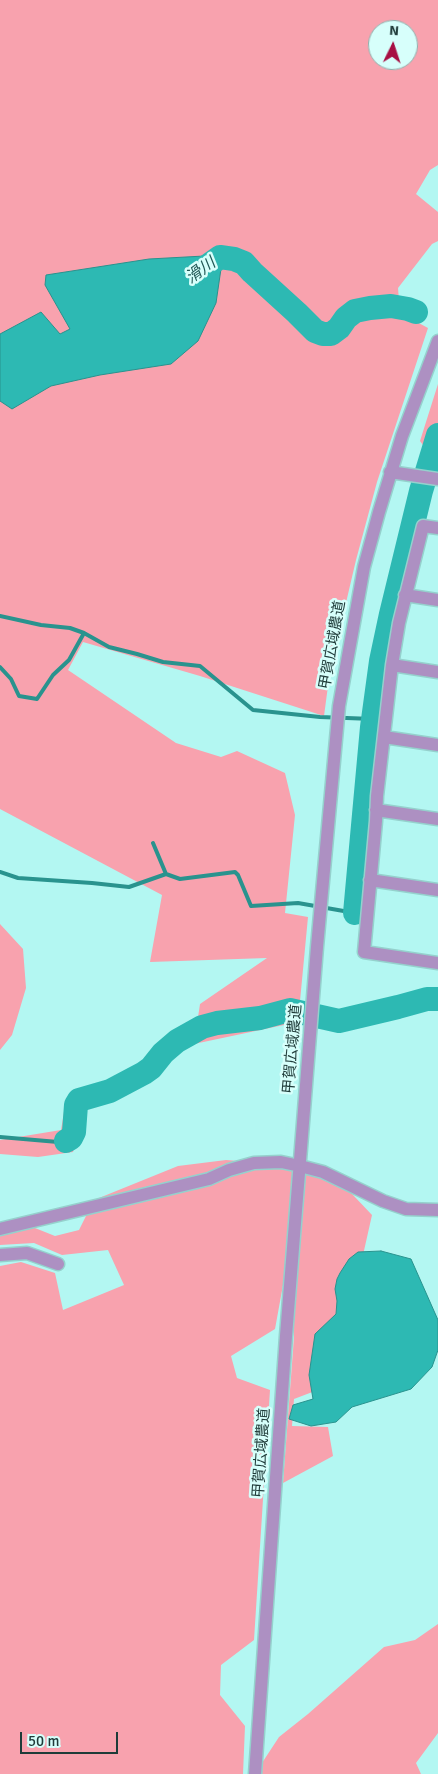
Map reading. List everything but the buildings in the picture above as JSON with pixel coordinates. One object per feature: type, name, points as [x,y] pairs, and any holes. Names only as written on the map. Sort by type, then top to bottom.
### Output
[{"type":"street","name":"甲賀広域農道","points":[[255,1774],[285,1346],[339,706],[364,567],[390,472],[438,341]]},
{"type":"street","points":[[390,472],[438,479]]},
{"type":"street","points":[[438,528],[423,526],[405,595],[392,665],[376,810],[364,952],[438,963]]},
{"type":"street","points":[[405,595],[438,600]]},
{"type":"street","points":[[392,665],[438,672]]},
{"type":"street","points":[[384,737],[438,745]]},
{"type":"street","points":[[376,810],[438,819]]},
{"type":"street","points":[[370,880],[438,890]]},
{"type":"street","points":[[0,1229],[209,1179],[229,1170],[254,1163],[281,1162],[300,1166],[323,1172],[383,1201],[406,1209],[438,1210]]},
{"type":"street","points":[[0,1255],[28,1253],[58,1264]]},
{"type":"shaded area","points":[[0,0],[438,0],[438,165],[430,170],[416,194],[438,212],[438,241],[432,244],[398,288],[400,313],[428,328],[377,482],[356,560],[330,671],[324,716],[200,676],[83,642],[68,670],[176,743],[221,757],[237,751],[285,773],[295,815],[285,913],[308,917],[298,1022],[194,1044],[200,1004],[267,958],[150,962],[162,895],[0,809]]},
{"type":"shaded area","points":[[438,384],[438,456],[434,460],[420,441]]},
{"type":"shaded area","points":[[0,924],[23,949],[26,988],[12,1035],[0,1050]]},
{"type":"shaded area","points":[[64,1112],[81,1120],[73,1152],[38,1157],[0,1154],[0,1140],[61,1130]]},
{"type":"shaded area","points":[[226,1160],[278,1164],[335,1176],[372,1215],[361,1264],[315,1391],[294,1399],[292,1426],[328,1427],[333,1456],[283,1483],[294,1337],[287,1263],[275,1329],[231,1356],[237,1378],[270,1390],[254,1640],[221,1665],[220,1695],[245,1726],[243,1774],[0,1774],[0,1266],[21,1262],[55,1273],[63,1310],[124,1285],[108,1250],[62,1255],[34,1243],[0,1245],[0,1236],[25,1224],[55,1236],[79,1230],[94,1200],[178,1166]]},
{"type":"shaded area","points":[[438,1624],[438,1733],[416,1763],[421,1774],[260,1774],[260,1766],[279,1737],[384,1647],[415,1640]]},
{"type":"water","points":[[223,255],[216,303],[198,341],[171,364],[100,375],[51,386],[12,409],[0,401],[0,334],[41,312],[60,334],[70,329],[45,285],[46,275],[149,259]]},
{"type":"water","points":[[381,1251],[411,1259],[438,1320],[438,1350],[432,1367],[411,1389],[352,1407],[336,1422],[311,1426],[289,1419],[293,1405],[313,1399],[309,1375],[315,1334],[336,1314],[337,1301],[335,1289],[340,1273],[349,1259],[358,1252]]},
{"type":"waterway","name":"滑川","points":[[196,274],[220,257],[244,263],[315,331],[323,334],[331,334],[355,311],[391,306],[416,312]]},
{"type":"waterway","points":[[355,913],[372,727],[381,661],[421,491],[438,435]]},
{"type":"waterway","points":[[0,616],[41,625],[70,628],[84,633],[109,647],[163,662],[200,666],[253,710],[320,717],[373,719]]},
{"type":"waterway","points":[[0,667],[11,679],[19,696],[37,699],[53,675],[69,660],[84,633]]},
{"type":"waterway","points":[[153,843],[166,874]]},
{"type":"waterway","points":[[0,872],[18,878],[129,887],[166,874],[180,879],[235,872],[251,906],[298,903],[355,913]]},
{"type":"waterway","points":[[66,1141],[71,1138],[74,1132],[76,1105],[79,1100],[110,1091],[144,1073],[177,1041],[202,1027],[217,1023],[260,1018],[290,1010],[339,1021],[427,999],[438,999]]},
{"type":"waterway","points":[[0,1137],[66,1141]]}]
